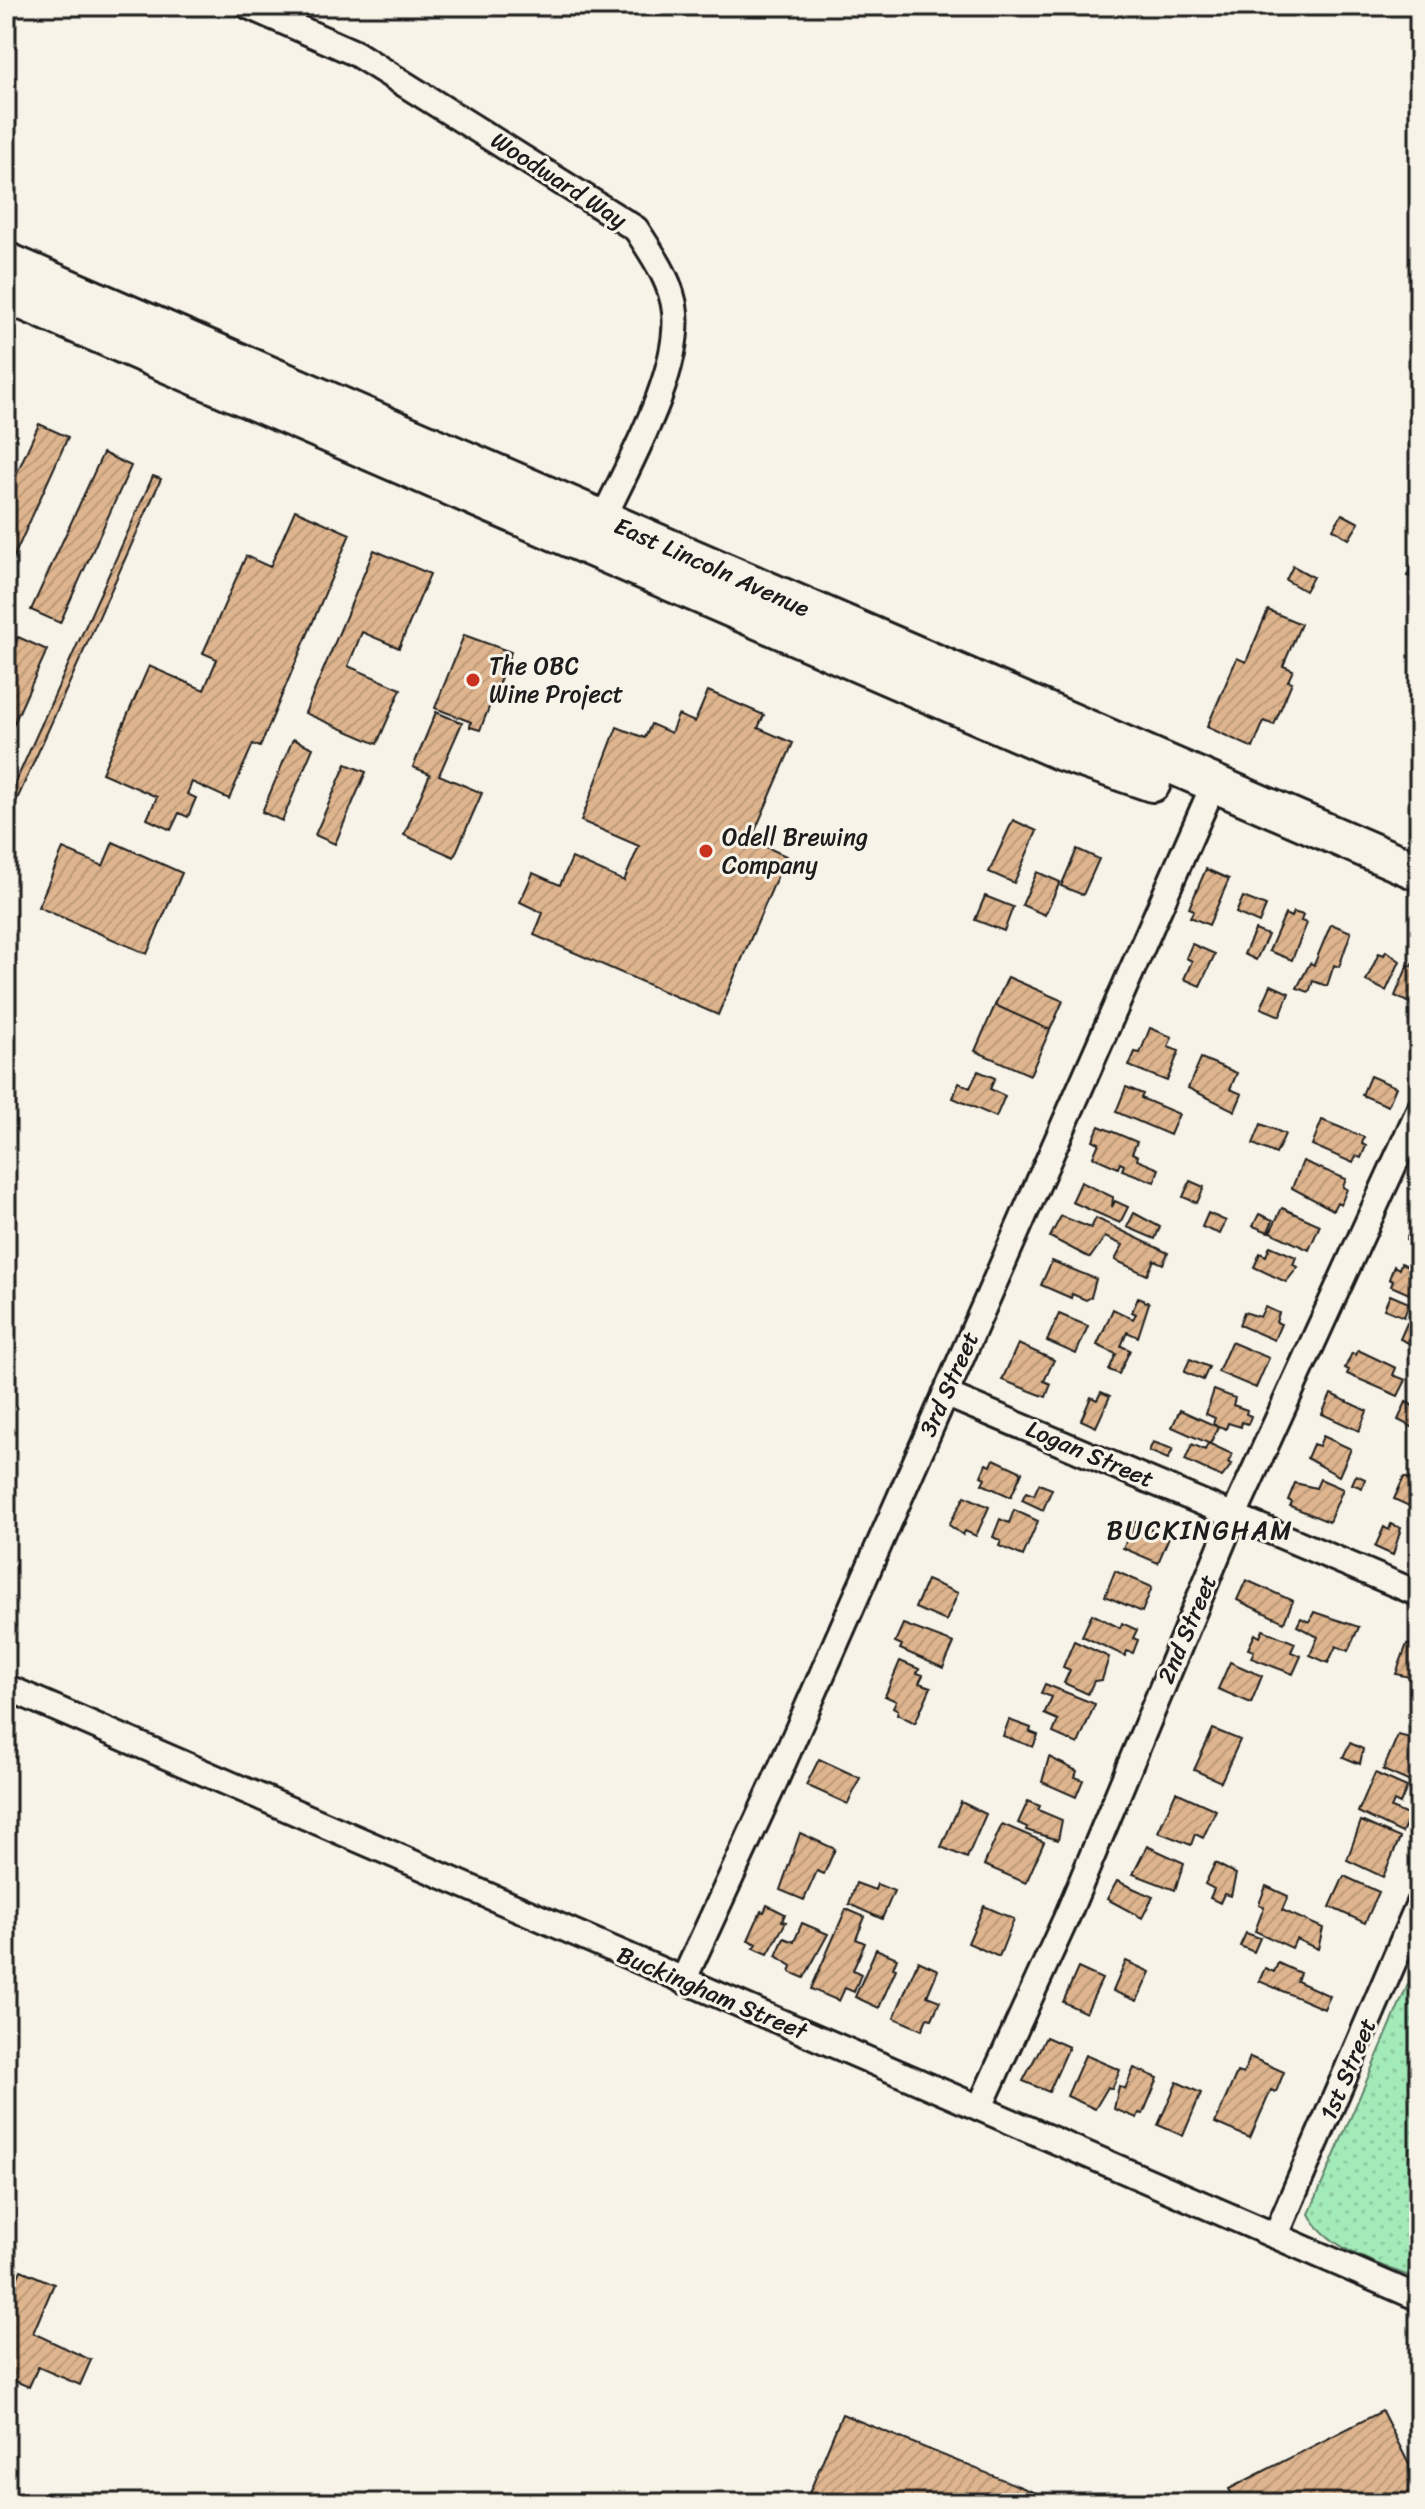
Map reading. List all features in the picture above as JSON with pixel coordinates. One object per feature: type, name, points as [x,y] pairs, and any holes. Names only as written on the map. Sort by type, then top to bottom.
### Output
[{"type":"street","name":"Woodward Way","points":[[248,6],[355,53],[636,229],[664,272],[675,311],[673,354],[640,442],[603,519]]},
{"type":"street","name":"East Lincoln Avenue","points":[[6,261],[603,519],[1209,795],[1419,895]]},
{"type":"street","name":"East Lincoln Avenue","points":[[6,294],[1062,752],[1209,795],[1419,872]]},
{"type":"street","name":"3rd Street","points":[[683,1981],[772,1788],[1209,795]]},
{"type":"street","name":"2nd Street","points":[[980,2107],[1068,1914],[1234,1515],[1419,1110]]},
{"type":"street","name":"Logan Street","points":[[945,1394],[1419,1594]]},
{"type":"street","name":"Buckingham Street","points":[[6,1687],[1419,2298]]},
{"type":"street","name":"1st Street","points":[[1276,2235],[1419,1903]]},
{"type":"green space","points":[[1419,1959],[1419,2280],[1343,2247],[1329,2238],[1309,2214]]},
{"type":"building","points":[[6,408],[14,411],[6,429]]},
{"type":"building","points":[[39,424],[68,437],[6,574],[6,497]]},
{"type":"building","points":[[103,453],[131,466],[60,623],[31,610]]},
{"type":"building","points":[[153,476],[161,479],[15,804],[7,801]]},
{"type":"building","points":[[295,510],[350,534],[260,747],[253,744],[229,799],[192,782],[187,794],[196,798],[188,817],[179,813],[171,830],[147,819],[157,797],[102,773],[149,666],[204,690],[217,659],[203,653],[246,556],[270,567]]},
{"type":"building","points":[[1342,514],[1359,523],[1349,539],[1333,529]]},
{"type":"building","points":[[1419,549],[1419,581],[1407,576]]},
{"type":"building","points":[[374,550],[430,574],[399,648],[362,632],[348,666],[401,689],[377,744],[305,713]]},
{"type":"building","points":[[1293,566],[1313,577],[1305,591],[1286,580]]},
{"type":"building","points":[[1268,610],[1301,624],[1283,666],[1293,670],[1288,681],[1292,682],[1274,725],[1264,721],[1253,748],[1207,727],[1237,658],[1246,662]]},
{"type":"building","name":"The OBC Wine Project","points":[[464,635],[511,652],[480,730],[470,727],[471,722],[435,708]]},
{"type":"building","points":[[18,637],[47,650],[6,741],[6,664]]},
{"type":"building","name":"Odell Brewing Company","points":[[708,691],[764,715],[758,728],[793,743],[751,840],[786,856],[718,1015],[534,935],[543,913],[520,902],[533,873],[560,885],[572,858],[624,881],[639,846],[581,821],[617,727],[645,738],[651,724],[671,733],[678,715],[695,722]]},
{"type":"building","points":[[436,712],[462,723],[439,775],[482,793],[454,857],[404,835],[430,774],[413,767]]},
{"type":"building","points":[[293,739],[313,748],[282,821],[262,812]]},
{"type":"building","points":[[346,764],[366,772],[335,844],[315,835]]},
{"type":"building","points":[[1013,820],[1037,831],[1014,883],[989,872]]},
{"type":"building","points":[[113,842],[182,873],[147,954],[38,907],[63,849],[103,866]]},
{"type":"building","points":[[1077,849],[1099,859],[1083,895],[1061,886]]},
{"type":"building","points":[[1206,869],[1229,879],[1209,925],[1190,917],[1194,910],[1189,908]]},
{"type":"building","points":[[1037,872],[1060,882],[1045,915],[1022,905]]},
{"type":"building","points":[[985,896],[1013,907],[1004,931],[975,920]]},
{"type":"building","points":[[1243,897],[1266,906],[1259,923],[1236,913]]},
{"type":"building","points":[[1293,912],[1303,915],[1301,921],[1307,923],[1292,960],[1269,951],[1285,914],[1291,917]]},
{"type":"building","points":[[1331,924],[1351,932],[1339,967],[1334,965],[1327,986],[1313,981],[1309,992],[1297,988],[1310,963],[1314,965]]},
{"type":"building","points":[[1255,930],[1268,935],[1256,960],[1244,954]]},
{"type":"building","points":[[1192,944],[1215,954],[1200,986],[1184,979],[1192,961],[1186,958]]},
{"type":"building","points":[[1386,951],[1400,961],[1386,991],[1366,981],[1379,953],[1384,955]]},
{"type":"building","points":[[1413,962],[1419,964],[1417,1006],[1395,996],[1408,965],[1411,966]]},
{"type":"building","points":[[1008,977],[1063,1001],[1050,1030],[995,1005]]},
{"type":"building","points":[[1271,985],[1289,993],[1280,1016],[1261,1008]]},
{"type":"building","points":[[995,1005],[1050,1030],[1030,1075],[975,1051]]},
{"type":"building","points":[[1150,1028],[1172,1037],[1168,1047],[1179,1051],[1167,1081],[1129,1066],[1135,1052],[1140,1053]]},
{"type":"building","points":[[1201,1058],[1237,1073],[1230,1089],[1242,1094],[1235,1111],[1188,1088]]},
{"type":"building","points":[[978,1071],[995,1078],[990,1089],[1005,1096],[996,1117],[953,1098],[959,1083],[970,1088]]},
{"type":"building","points":[[1370,1076],[1396,1087],[1388,1106],[1362,1095]]},
{"type":"building","points":[[1126,1087],[1143,1094],[1141,1098],[1179,1114],[1170,1135],[1116,1112]]},
{"type":"building","points":[[1322,1120],[1364,1137],[1362,1144],[1366,1146],[1361,1158],[1356,1156],[1353,1163],[1312,1145]]},
{"type":"building","points":[[1261,1124],[1285,1134],[1276,1154],[1253,1144]]},
{"type":"building","points":[[1099,1126],[1137,1142],[1132,1153],[1138,1156],[1137,1160],[1159,1169],[1154,1182],[1122,1170],[1124,1165],[1120,1163],[1118,1168],[1093,1157],[1099,1143],[1093,1140]]},
{"type":"building","points":[[1303,1161],[1346,1179],[1343,1187],[1347,1189],[1341,1204],[1337,1202],[1333,1210],[1292,1188]]},
{"type":"building","points":[[1190,1181],[1204,1187],[1197,1203],[1183,1197]]},
{"type":"building","points":[[1081,1182],[1113,1197],[1112,1207],[1115,1201],[1128,1207],[1120,1223],[1072,1202]]},
{"type":"building","points":[[1282,1208],[1320,1225],[1309,1250],[1270,1232]]},
{"type":"building","points":[[1134,1213],[1160,1227],[1155,1239],[1127,1227]]},
{"type":"building","points":[[1208,1213],[1226,1221],[1220,1234],[1202,1227]]},
{"type":"building","points":[[1259,1214],[1273,1220],[1268,1232],[1253,1226]]},
{"type":"building","points":[[1061,1216],[1091,1228],[1096,1218],[1168,1253],[1163,1264],[1154,1260],[1147,1275],[1115,1260],[1123,1245],[1105,1237],[1090,1258],[1050,1237]]},
{"type":"building","points":[[1415,1220],[1419,1222],[1419,1246],[1406,1240]]},
{"type":"building","points":[[1270,1246],[1296,1257],[1293,1265],[1298,1267],[1286,1282],[1254,1267],[1260,1253],[1266,1256]]},
{"type":"building","points":[[1052,1261],[1096,1279],[1091,1297],[1086,1300],[1072,1294],[1071,1298],[1041,1285]]},
{"type":"building","points":[[1401,1263],[1419,1271],[1416,1297],[1391,1286],[1393,1281],[1389,1279],[1394,1266],[1399,1269]]},
{"type":"building","points":[[1390,1295],[1409,1303],[1404,1317],[1384,1309]]},
{"type":"building","points":[[1138,1298],[1149,1303],[1138,1337],[1127,1332],[1121,1346],[1130,1350],[1119,1374],[1109,1370],[1116,1354],[1097,1345],[1113,1309],[1133,1319],[1136,1314],[1132,1312]]},
{"type":"building","points":[[1265,1307],[1279,1313],[1276,1322],[1281,1324],[1274,1340],[1239,1325],[1244,1312],[1260,1317]]},
{"type":"building","points":[[1059,1314],[1088,1326],[1076,1354],[1047,1341]]},
{"type":"building","points":[[1407,1323],[1419,1328],[1419,1348],[1400,1339]]},
{"type":"building","points":[[1231,1342],[1269,1358],[1256,1388],[1218,1372]]},
{"type":"building","points":[[1018,1344],[1054,1360],[1044,1381],[1051,1384],[1046,1397],[1002,1380]]},
{"type":"building","points":[[1358,1350],[1396,1368],[1393,1375],[1406,1380],[1398,1396],[1347,1374],[1349,1370],[1345,1368],[1352,1353],[1356,1355]]},
{"type":"building","points":[[1190,1359],[1209,1367],[1203,1380],[1184,1372]]},
{"type":"building","points":[[1214,1390],[1235,1398],[1233,1405],[1247,1410],[1246,1414],[1251,1416],[1248,1424],[1242,1422],[1241,1427],[1228,1423],[1226,1429],[1213,1424],[1215,1418],[1206,1414]]},
{"type":"building","points":[[1101,1392],[1110,1396],[1096,1427],[1081,1420],[1091,1397],[1097,1400]]},
{"type":"building","points":[[1331,1394],[1367,1411],[1359,1431],[1322,1414]]},
{"type":"building","points":[[1406,1402],[1419,1409],[1418,1430],[1398,1420]]},
{"type":"building","points":[[1180,1410],[1218,1427],[1210,1444],[1172,1427]]},
{"type":"building","points":[[1323,1436],[1351,1449],[1339,1476],[1307,1458],[1313,1444],[1319,1446]]},
{"type":"building","points":[[1153,1442],[1173,1449],[1168,1459],[1149,1451]]},
{"type":"building","points":[[1208,1443],[1232,1454],[1228,1463],[1232,1464],[1222,1477],[1185,1460],[1192,1444],[1205,1450]]},
{"type":"building","points":[[994,1459],[1022,1472],[1011,1497],[982,1484],[985,1478],[981,1476],[986,1464],[991,1466]]},
{"type":"building","points":[[1356,1475],[1365,1479],[1362,1488],[1352,1484]]},
{"type":"building","points":[[1404,1477],[1419,1483],[1409,1506],[1394,1499]]},
{"type":"building","points":[[1320,1479],[1343,1489],[1329,1522],[1290,1506],[1292,1502],[1288,1500],[1295,1483],[1316,1488]]},
{"type":"building","points":[[1039,1484],[1052,1489],[1043,1510],[1022,1500],[1026,1492],[1034,1495]]},
{"type":"building","points":[[965,1496],[989,1507],[976,1536],[965,1531],[963,1535],[949,1525]]},
{"type":"building","points":[[1014,1510],[1038,1521],[1023,1556],[999,1546],[1001,1541],[993,1537],[1000,1519],[1009,1523]]},
{"type":"building","points":[[1135,1522],[1169,1537],[1158,1563],[1123,1548]]},
{"type":"building","points":[[1391,1524],[1401,1528],[1393,1555],[1375,1547],[1384,1527],[1389,1530]]},
{"type":"building","points":[[1115,1571],[1152,1587],[1142,1612],[1105,1596]]},
{"type":"building","points":[[927,1580],[958,1593],[946,1621],[915,1608]]},
{"type":"building","points":[[1246,1580],[1293,1601],[1284,1622],[1237,1600]]},
{"type":"building","points":[[1314,1612],[1359,1627],[1348,1651],[1336,1646],[1328,1663],[1310,1655],[1318,1637],[1297,1626],[1301,1618],[1309,1622]]},
{"type":"building","points":[[1092,1614],[1120,1628],[1122,1623],[1137,1630],[1133,1638],[1138,1640],[1133,1653],[1127,1651],[1125,1656],[1082,1636]]},
{"type":"building","points":[[903,1624],[954,1643],[943,1668],[900,1649],[902,1645],[895,1642]]},
{"type":"building","points":[[1263,1630],[1295,1643],[1291,1652],[1301,1656],[1293,1674],[1251,1658],[1254,1651],[1248,1649],[1255,1634],[1260,1637]]},
{"type":"building","points":[[1074,1641],[1109,1657],[1102,1680],[1094,1681],[1088,1694],[1064,1683],[1070,1670],[1063,1667]]},
{"type":"building","points":[[1407,1644],[1419,1650],[1419,1679],[1396,1674]]},
{"type":"building","points":[[900,1661],[919,1669],[917,1673],[923,1675],[919,1683],[931,1687],[915,1723],[897,1714],[898,1710],[893,1707],[896,1701],[885,1696]]},
{"type":"building","points":[[1230,1662],[1262,1676],[1251,1703],[1218,1689]]},
{"type":"building","points":[[1045,1684],[1095,1704],[1078,1744],[1053,1733],[1058,1720],[1044,1714],[1052,1697],[1041,1693]]},
{"type":"building","points":[[1415,1702],[1419,1703],[1419,1733],[1412,1730],[1416,1721],[1408,1717]]},
{"type":"building","points":[[1009,1720],[1031,1728],[1030,1732],[1038,1735],[1033,1747],[1003,1736]]},
{"type":"building","points":[[1213,1729],[1240,1740],[1221,1782],[1194,1770]]},
{"type":"building","points":[[1398,1735],[1419,1740],[1417,1785],[1383,1770]]},
{"type":"building","points":[[1350,1743],[1363,1749],[1360,1764],[1343,1757]]},
{"type":"building","points":[[1049,1757],[1077,1771],[1075,1777],[1083,1780],[1076,1797],[1042,1782]]},
{"type":"building","points":[[819,1759],[860,1778],[848,1804],[806,1785]]},
{"type":"building","points":[[1375,1773],[1407,1787],[1400,1804],[1394,1801],[1391,1808],[1410,1816],[1402,1833],[1358,1812]]},
{"type":"building","points":[[1176,1792],[1216,1810],[1203,1838],[1195,1834],[1191,1845],[1158,1832]]},
{"type":"building","points":[[1028,1801],[1040,1806],[1038,1810],[1062,1820],[1058,1840],[1026,1830],[1027,1827],[1018,1823]]},
{"type":"building","points":[[961,1802],[986,1814],[967,1858],[941,1847]]},
{"type":"building","points":[[1361,1821],[1400,1838],[1383,1877],[1347,1860]]},
{"type":"building","points":[[1002,1824],[1044,1842],[1026,1883],[984,1865]]},
{"type":"building","points":[[800,1833],[835,1849],[824,1874],[817,1871],[804,1900],[780,1890]]},
{"type":"building","points":[[1147,1846],[1184,1863],[1175,1890],[1133,1874]]},
{"type":"building","points":[[1215,1863],[1236,1874],[1231,1896],[1224,1894],[1220,1903],[1210,1898],[1214,1889],[1205,1884]]},
{"type":"building","points":[[1344,1876],[1379,1892],[1365,1923],[1330,1907]]},
{"type":"building","points":[[1117,1881],[1153,1897],[1142,1918],[1107,1899]]},
{"type":"building","points":[[856,1883],[875,1890],[877,1884],[894,1891],[882,1919],[849,1904]]},
{"type":"building","points":[[1266,1886],[1288,1896],[1282,1910],[1323,1928],[1318,1949],[1296,1939],[1292,1948],[1255,1931],[1264,1907],[1259,1904]]},
{"type":"building","points":[[767,1905],[785,1914],[782,1921],[786,1922],[768,1954],[754,1948],[757,1944],[748,1940],[761,1911],[764,1912]]},
{"type":"building","points":[[984,1906],[1014,1919],[999,1957],[968,1943]]},
{"type":"building","points":[[846,1909],[865,1917],[856,1939],[865,1943],[853,1970],[861,1974],[854,1992],[845,1988],[839,2001],[811,1989]]},
{"type":"building","points":[[802,1923],[828,1934],[804,1978],[790,1972],[792,1966],[776,1956],[784,1938],[794,1942]]},
{"type":"building","points":[[1246,1933],[1260,1938],[1254,1952],[1240,1946]]},
{"type":"building","points":[[876,1949],[897,1958],[893,1968],[896,1969],[879,2008],[855,1997]]},
{"type":"building","points":[[918,1961],[938,1970],[927,1996],[940,2001],[932,2019],[927,2018],[922,2030],[894,2018]]},
{"type":"building","points":[[1126,1961],[1150,1972],[1137,2001],[1113,1991]]},
{"type":"building","points":[[1278,1963],[1300,1973],[1297,1981],[1330,1996],[1324,2009],[1259,1981],[1265,1968],[1274,1972]]},
{"type":"building","points":[[1078,1968],[1102,1979],[1086,2013],[1063,2002]]},
{"type":"building","points":[[1046,2037],[1069,2047],[1049,2092],[1023,2081]]},
{"type":"building","points":[[1085,2055],[1120,2070],[1112,2089],[1108,2087],[1095,2109],[1067,2096]]},
{"type":"building","points":[[1250,2057],[1284,2072],[1276,2092],[1271,2090],[1250,2138],[1215,2123],[1237,2072],[1243,2074]]},
{"type":"building","points":[[1134,2068],[1158,2078],[1143,2114],[1139,2113],[1137,2118],[1114,2109],[1119,2086],[1125,2089]]},
{"type":"building","points":[[1177,2082],[1201,2093],[1183,2136],[1158,2125]]},
{"type":"building","points":[[21,2270],[54,2284],[33,2333],[91,2360],[80,2385],[38,2367],[29,2387],[6,2377],[6,2305]]},
{"type":"building","points":[[1382,2411],[1419,2484],[1419,2503],[1236,2503],[1229,2489]]},
{"type":"building","points":[[842,2414],[1060,2503],[805,2503]]},
{"type":"place","name":"The OBC Wine Project","points":[[473,680]]},
{"type":"place","name":"Odell Brewing Company","points":[[706,851]]},
{"type":"district","name":"BUCKINGHAM","points":[[1200,1530]]}]
